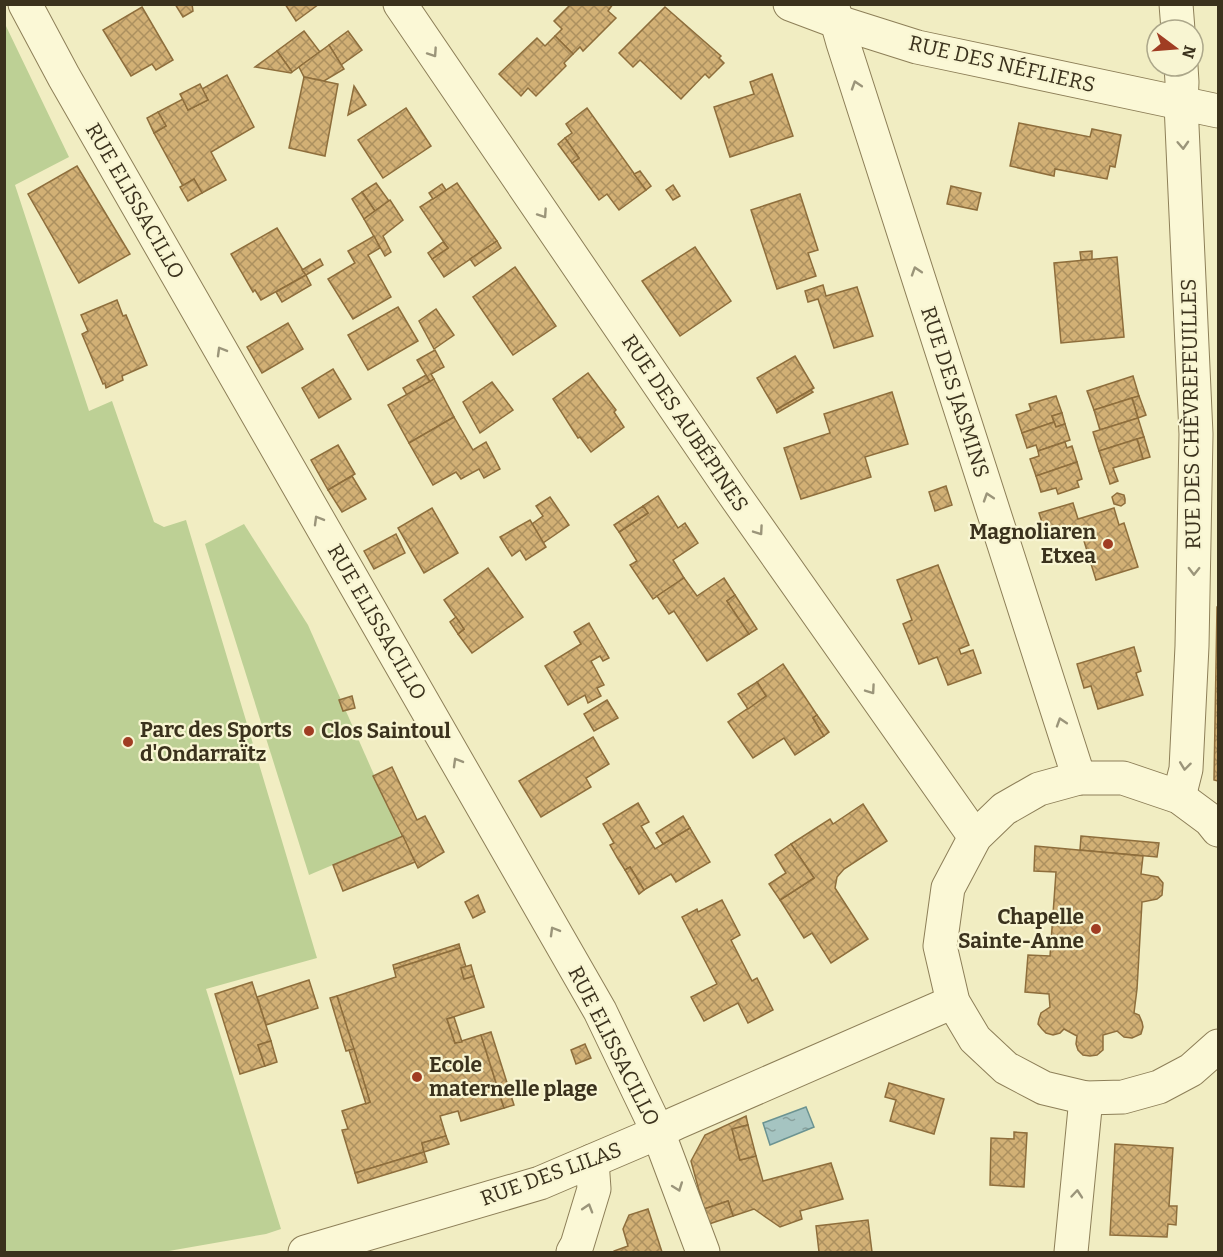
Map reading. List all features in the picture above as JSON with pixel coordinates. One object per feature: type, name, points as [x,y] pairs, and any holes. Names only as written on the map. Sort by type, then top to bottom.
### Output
[{"type":"street","name":"RUE ELISSACILLO","points":[[25,4],[69,87],[600,1011],[658,1132],[703,1252]]},
{"type":"street","name":"RUE DES AUBÉPINES","points":[[400,4],[730,490],[975,837]]},
{"type":"street","name":"RUE DES NÉFLIERS","points":[[790,4],[835,13],[917,47],[1218,111]]},
{"type":"street","name":"RUE DES JASMINS","points":[[835,13],[1079,778]]},
{"type":"street","name":"RUE DES CHÈVREFEUILLES","points":[[1179,797],[1186,769],[1192,646],[1196,434],[1182,78]]},
{"type":"street","points":[[1218,830],[1210,820],[1179,797],[1122,778],[1079,778],[1039,789],[1004,809],[975,837],[948,888],[940,946],[953,1002],[975,1039],[1006,1068],[1044,1088],[1086,1098],[1123,1097],[1159,1087],[1191,1070],[1218,1046]]},
{"type":"street","name":"RUE DES LILAS","points":[[305,1252],[540,1183],[953,1002]]},
{"type":"street","points":[[1071,1252],[1086,1098]]},
{"type":"street","points":[[573,1252],[594,1189],[592,1161]]},
{"type":"green space","name":"Parc des Sports d'Ondarraïtz","points":[[5,24],[69,157],[15,185],[89,411],[112,401],[154,522],[164,527],[186,520],[317,958],[206,989],[281,1229],[266,1234],[163,1252],[5,1252]]},
{"type":"green space","name":"Clos Saintoul","points":[[244,524],[308,625],[401,836],[309,875],[205,544]]},
{"type":"water","points":[[806,1107],[814,1127],[770,1145],[763,1123]]},
{"type":"building","points":[[175,4],[192,4],[193,11],[183,17]]},
{"type":"building","points":[[285,4],[319,4],[296,21]]},
{"type":"building","points":[[571,4],[613,4],[608,11],[616,18],[583,51],[580,47],[573,54],[555,36],[562,29],[554,21]]},
{"type":"building","points":[[142,7],[173,60],[156,70],[152,64],[131,76],[103,30]]},
{"type":"building","points":[[665,7],[721,56],[719,58],[724,63],[709,78],[705,74],[681,99],[640,60],[633,67],[619,53]]},
{"type":"building","points":[[304,31],[320,52],[292,72],[277,51]]},
{"type":"building","points":[[348,31],[362,50],[341,65],[329,45]]},
{"type":"building","points":[[555,36],[573,54],[564,63],[566,66],[536,96],[528,88],[521,96],[499,74],[537,38],[545,46]]},
{"type":"building","points":[[329,45],[344,69],[324,81],[304,77],[299,67]]},
{"type":"building","points":[[277,51],[291,73],[255,67]]},
{"type":"building","points":[[772,74],[793,136],[730,157],[714,107],[754,94],[750,82]]},
{"type":"building","points":[[227,75],[254,127],[211,152],[226,180],[202,193],[194,179],[183,186],[154,133],[166,126],[158,112],[183,99],[188,110],[208,100],[202,89]]},
{"type":"building","points":[[304,77],[338,84],[325,156],[289,148]]},
{"type":"building","points":[[200,84],[208,100],[188,110],[180,94]]},
{"type":"building","points":[[354,86],[366,105],[348,115]]},
{"type":"building","points":[[406,108],[431,146],[383,178],[358,140]]},
{"type":"building","points":[[587,108],[646,190],[619,210],[607,194],[599,200],[572,163],[579,158],[565,138],[572,133],[566,124]]},
{"type":"building","points":[[158,112],[166,126],[154,133],[147,118]]},
{"type":"building","points":[[1019,123],[1090,137],[1092,129],[1121,135],[1115,167],[1110,166],[1107,179],[1055,169],[1054,176],[1010,166]]},
{"type":"building","points":[[565,138],[579,158],[572,163],[558,144]]},
{"type":"building","points":[[77,166],[130,254],[79,283],[28,194]]},
{"type":"building","points":[[640,171],[651,186],[646,190],[634,174]]},
{"type":"building","points":[[194,179],[202,193],[188,201],[180,187]]},
{"type":"building","points":[[376,183],[389,201],[375,211],[362,192]]},
{"type":"building","points":[[457,183],[497,241],[444,277],[432,259],[448,248],[420,207]]},
{"type":"building","points":[[442,184],[446,190],[433,199],[429,193]]},
{"type":"building","points":[[673,185],[680,196],[673,200],[666,190]]},
{"type":"building","points":[[951,186],[981,193],[977,210],[947,204]]},
{"type":"building","points":[[362,192],[375,211],[364,219],[352,199]]},
{"type":"building","points":[[800,194],[818,250],[808,253],[816,276],[777,289],[751,210]]},
{"type":"building","points":[[390,200],[403,220],[383,236],[391,252],[385,256],[364,219]]},
{"type":"building","points":[[277,228],[306,275],[261,300],[255,290],[253,292],[231,254]]},
{"type":"building","points":[[374,236],[380,248],[368,255],[391,297],[353,319],[328,279],[355,263],[348,251]]},
{"type":"building","points":[[497,241],[501,248],[475,266],[470,259]]},
{"type":"building","points":[[443,242],[448,248],[432,259],[428,253]]},
{"type":"building","points":[[695,247],[731,301],[680,336],[642,281]]},
{"type":"building","points":[[1092,251],[1092,260],[1081,260],[1080,252]]},
{"type":"building","points":[[1117,257],[1124,337],[1061,343],[1054,263]]},
{"type":"building","points":[[320,259],[323,265],[306,275],[302,270]]},
{"type":"building","points":[[515,267],[556,326],[513,355],[473,297]]},
{"type":"building","points":[[306,275],[311,285],[282,302],[276,292]]},
{"type":"building","points":[[823,285],[826,296],[857,287],[873,336],[834,348],[818,299],[808,302],[805,291]]},
{"type":"building","points":[[117,300],[123,316],[126,315],[147,365],[122,376],[123,380],[106,388],[82,334],[88,331],[81,315]]},
{"type":"building","points":[[398,307],[418,341],[368,370],[348,335]]},
{"type":"building","points":[[436,309],[454,335],[434,349],[419,321]]},
{"type":"building","points":[[288,323],[303,349],[262,373],[247,347]]},
{"type":"building","points":[[435,350],[444,367],[431,374],[434,379],[430,382],[417,360]]},
{"type":"building","points":[[795,356],[814,388],[776,410],[757,378]]},
{"type":"building","points":[[333,369],[351,399],[319,418],[302,388]]},
{"type":"building","points":[[588,373],[616,410],[614,412],[624,427],[591,452],[580,437],[578,438],[553,399]]},
{"type":"building","points":[[426,375],[430,382],[407,395],[403,388]]},
{"type":"building","points":[[1133,376],[1139,396],[1094,410],[1087,391]]},
{"type":"building","points":[[434,379],[454,417],[409,443],[388,405]]},
{"type":"building","points":[[492,382],[513,410],[480,433],[463,402]]},
{"type":"building","points":[[811,390],[813,392],[777,413],[776,410]]},
{"type":"building","points":[[892,392],[908,444],[865,457],[871,477],[801,499],[784,448],[830,433],[824,414]]},
{"type":"building","points":[[1056,396],[1062,413],[1052,416],[1054,422],[1022,433],[1016,415],[1031,410],[1029,404]]},
{"type":"building","points":[[1139,396],[1146,415],[1138,418],[1132,398]]},
{"type":"building","points":[[1132,398],[1138,418],[1100,430],[1094,410]]},
{"type":"building","points":[[1062,413],[1065,424],[1056,427],[1052,416]]},
{"type":"building","points":[[454,417],[473,450],[486,442],[500,469],[484,478],[479,469],[461,479],[456,472],[433,485],[409,443]]},
{"type":"building","points":[[1138,418],[1144,437],[1099,451],[1093,432]]},
{"type":"building","points":[[1054,422],[1056,427],[1065,424],[1070,440],[1038,451],[1036,445],[1027,448],[1022,433]]},
{"type":"building","points":[[1144,437],[1150,457],[1143,459],[1137,439]]},
{"type":"building","points":[[1137,439],[1143,459],[1113,468],[1118,481],[1110,484],[1099,451]]},
{"type":"building","points":[[1065,442],[1067,448],[1072,446],[1077,462],[1036,476],[1030,459],[1039,456],[1038,451]]},
{"type":"building","points":[[338,445],[355,474],[328,490],[311,460]]},
{"type":"building","points":[[1077,462],[1082,479],[1077,481],[1079,487],[1058,494],[1056,488],[1041,492],[1036,476]]},
{"type":"building","points":[[352,476],[366,499],[342,512],[328,490]]},
{"type":"building","points":[[946,486],[952,505],[935,511],[929,492]]},
{"type":"building","points":[[1117,493],[1124,495],[1125,503],[1121,506],[1114,504],[1112,497]]},
{"type":"building","points":[[658,496],[678,528],[685,523],[698,543],[673,560],[684,578],[653,599],[630,565],[637,561],[619,532],[648,513],[643,506]]},
{"type":"building","points":[[550,497],[569,525],[543,543],[532,524],[543,516],[536,506]]},
{"type":"building","name":"Magnoliaren Etxea","points":[[1073,503],[1078,519],[1114,508],[1119,525],[1124,523],[1138,567],[1096,580],[1080,528],[1066,532],[1064,526],[1045,532],[1039,513]]},
{"type":"building","points":[[643,506],[648,513],[619,532],[614,525]]},
{"type":"building","points":[[432,508],[458,553],[424,573],[398,528]]},
{"type":"building","points":[[530,520],[546,547],[526,560],[520,550],[512,556],[500,537]]},
{"type":"building","points":[[396,534],[405,553],[374,569],[364,551]]},
{"type":"building","points":[[938,565],[969,645],[959,649],[961,654],[973,650],[981,673],[948,685],[937,657],[919,664],[903,624],[912,620],[897,580]]},
{"type":"building","points":[[488,568],[523,617],[472,653],[458,634],[464,629],[444,600]]},
{"type":"building","points":[[684,578],[697,596],[724,578],[735,595],[727,601],[749,634],[707,661],[674,611],[669,614],[657,596]]},
{"type":"building","points":[[735,595],[757,629],[749,634],[727,601]]},
{"type":"building","points":[[1218,607],[1218,781],[1214,780]]},
{"type":"building","points":[[456,617],[464,629],[458,634],[450,622]]},
{"type":"building","points":[[589,623],[609,658],[603,661],[600,656],[591,661],[604,685],[597,688],[601,696],[588,703],[585,695],[568,705],[545,666],[581,644],[574,632]]},
{"type":"building","points":[[1134,647],[1141,671],[1136,673],[1143,695],[1098,709],[1091,686],[1084,688],[1077,664]]},
{"type":"building","points":[[783,664],[817,715],[813,718],[824,736],[795,755],[784,738],[753,758],[728,722],[766,696],[757,682]]},
{"type":"building","points":[[757,682],[766,696],[748,709],[738,694]]},
{"type":"building","points":[[352,696],[355,708],[343,711],[339,700]]},
{"type":"building","points":[[607,700],[618,718],[594,731],[584,714]]},
{"type":"building","points":[[817,715],[829,732],[824,736],[813,718]]},
{"type":"building","points":[[593,737],[609,764],[586,778],[591,787],[541,817],[519,781]]},
{"type":"building","points":[[392,767],[417,820],[425,816],[444,852],[418,868],[373,776]]},
{"type":"building","points":[[638,803],[649,822],[641,826],[655,849],[690,828],[710,862],[676,882],[671,874],[644,890],[630,867],[625,870],[618,859],[610,845],[614,843],[603,824]]},
{"type":"building","points":[[863,804],[887,841],[844,869],[837,877],[835,888],[868,939],[831,963],[812,933],[804,938],[780,900],[814,878],[791,844],[830,819],[833,824]]},
{"type":"building","points":[[683,816],[690,828],[663,844],[656,833]]},
{"type":"building","points":[[403,836],[415,862],[343,891],[333,865]]},
{"type":"building","points":[[1081,836],[1159,843],[1157,857],[1080,850]]},
{"type":"building","points":[[791,844],[814,878],[780,900],[769,884],[786,873],[775,855]]},
{"type":"building","name":"Chapelle Sainte-Anne","points":[[1035,846],[1143,856],[1141,874],[1158,877],[1163,883],[1162,895],[1157,899],[1142,902],[1134,1013],[1139,1015],[1142,1022],[1141,1034],[1132,1038],[1124,1037],[1117,1031],[1103,1035],[1103,1050],[1097,1055],[1083,1055],[1076,1044],[1077,1036],[1064,1029],[1053,1035],[1046,1033],[1038,1024],[1041,1013],[1050,1007],[1049,994],[1025,992],[1028,955],[1050,956],[1056,872],[1034,871]]},
{"type":"building","points":[[630,867],[644,890],[639,894],[625,870]]},
{"type":"building","points":[[478,895],[485,912],[473,918],[465,902]]},
{"type":"building","points":[[722,900],[740,935],[731,940],[752,981],[757,978],[773,1010],[748,1023],[738,1003],[704,1021],[691,997],[717,984],[682,917]]},
{"type":"building","points":[[459,944],[460,948],[394,969],[393,965]]},
{"type":"building","points":[[460,948],[466,967],[461,968],[464,979],[474,976],[484,1007],[447,1019],[455,1043],[481,1035],[504,1108],[461,1121],[458,1111],[440,1116],[446,1136],[422,1143],[424,1152],[355,1173],[342,1130],[348,1129],[342,1111],[370,1102],[337,996],[396,977],[394,969]]},
{"type":"building","points":[[471,965],[474,976],[464,979],[461,968]]},
{"type":"building","points":[[309,980],[318,1008],[266,1025],[257,997]]},
{"type":"building","points":[[252,982],[271,1041],[258,1045],[265,1066],[240,1074],[215,994]]},
{"type":"building","points":[[337,996],[354,1049],[346,1051],[330,998]]},
{"type":"building","points":[[454,1017],[462,1042],[455,1043],[447,1019]]},
{"type":"building","points":[[491,1032],[514,1105],[504,1108],[481,1035]]},
{"type":"building","points":[[271,1041],[277,1062],[265,1066],[258,1045]]},
{"type":"building","points":[[585,1044],[591,1058],[576,1064],[571,1050]]},
{"type":"building","points":[[354,1049],[370,1102],[366,1104],[349,1050]]},
{"type":"building","points":[[889,1083],[944,1099],[934,1134],[890,1121],[896,1100],[885,1097]]},
{"type":"building","points":[[746,1116],[748,1125],[732,1129],[740,1160],[756,1156],[763,1181],[831,1163],[843,1199],[800,1211],[802,1219],[780,1227],[754,1209],[733,1216],[728,1201],[704,1209],[691,1161],[705,1135]]},
{"type":"building","points":[[748,1125],[756,1156],[740,1160],[732,1129]]},
{"type":"building","points":[[1014,1132],[1027,1133],[1024,1187],[990,1185],[991,1138],[1014,1139]]},
{"type":"building","points":[[446,1136],[449,1144],[424,1152],[422,1143]]},
{"type":"building","points":[[1115,1144],[1173,1148],[1169,1206],[1177,1206],[1176,1225],[1168,1224],[1167,1237],[1110,1235]]},
{"type":"building","points":[[424,1152],[427,1162],[358,1183],[355,1173]]},
{"type":"building","points":[[728,1201],[733,1216],[709,1224],[704,1209]]},
{"type":"building","points":[[648,1209],[662,1252],[614,1252],[628,1246],[623,1229],[629,1215]]},
{"type":"building","points":[[868,1220],[872,1252],[819,1252],[816,1226]]},
{"type":"place","name":"Magnoliaren Etxea","points":[[1108,544]]},
{"type":"place","name":"Clos Saintoul","points":[[309,731]]},
{"type":"place","name":"Parc des Sports d'Ondarraïtz","points":[[128,742]]},
{"type":"place","name":"Chapelle Sainte-Anne","points":[[1096,929]]},
{"type":"place","name":"Ecole maternelle plage","points":[[417,1077]]}]
